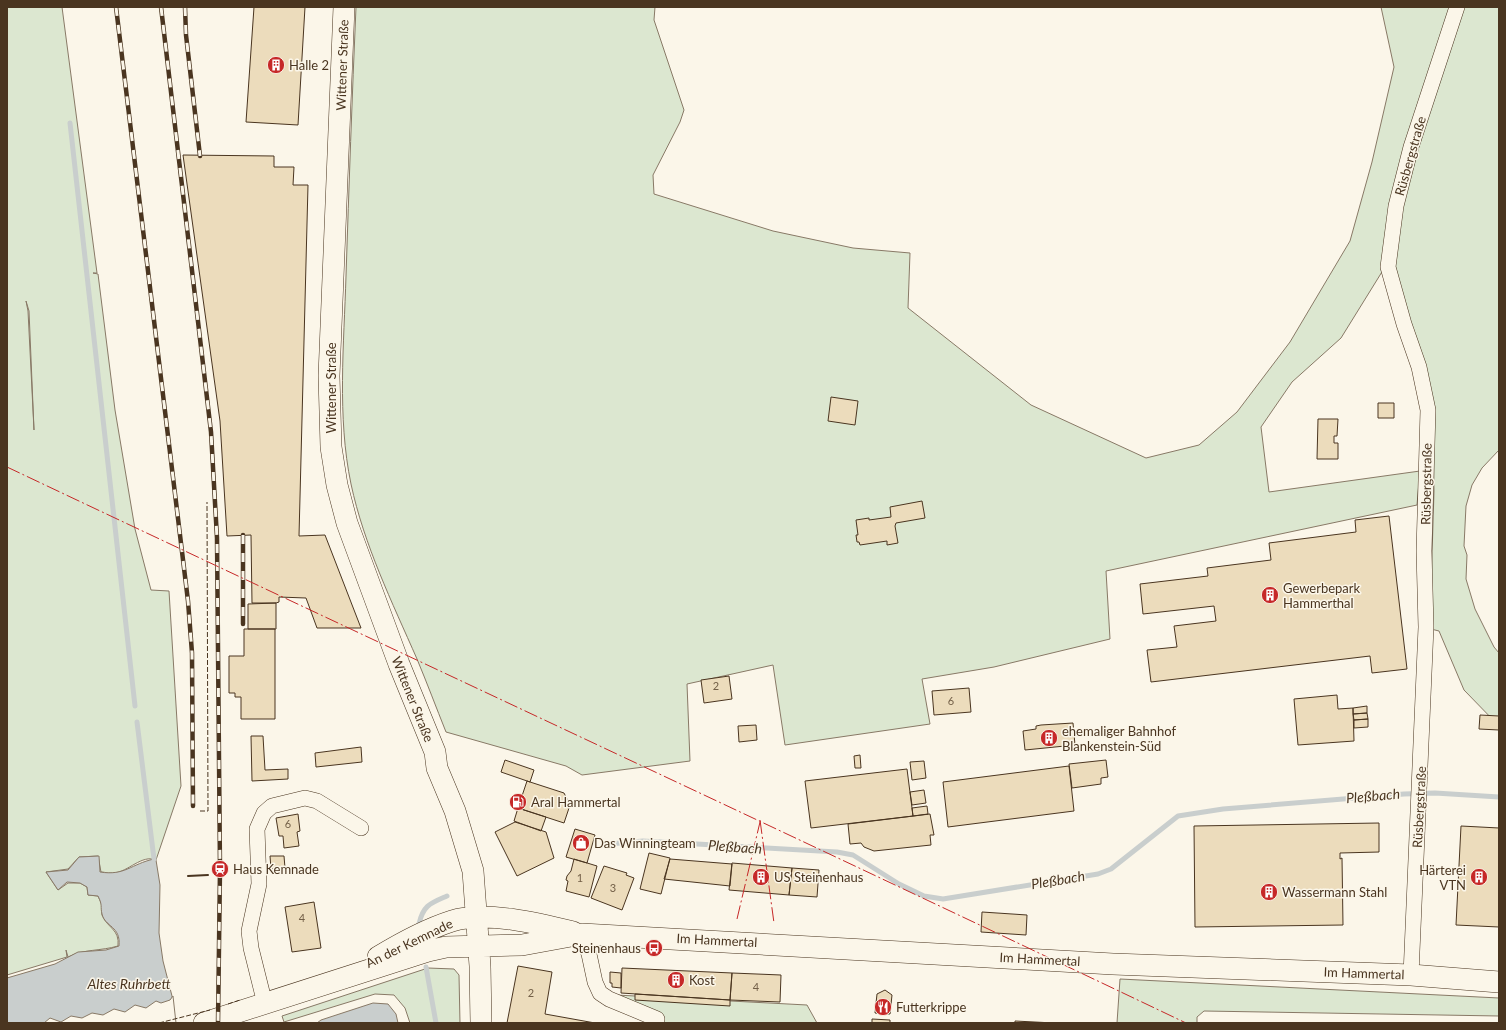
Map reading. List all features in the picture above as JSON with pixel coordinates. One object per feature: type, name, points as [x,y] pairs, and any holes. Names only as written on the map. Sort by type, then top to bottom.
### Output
[{"type":"main road","name":"Wittener Straße","points":[[344,7],[329,376],[331,447],[337,485],[347,523],[399,664],[435,752],[437,768],[455,810],[473,871],[483,917],[494,1023]]},
{"type":"main road","name":"Im Hammertal","points":[[483,917],[538,924],[582,934],[1113,964],[1411,975],[1499,982]]},
{"type":"main road","name":"An der Kemnade","points":[[345,977],[385,953],[453,920],[483,917]]},
{"type":"main road","name":"Im Hammertal","points":[[486,947],[522,945],[582,934]]},
{"type":"main road","name":"An der Kemnade","points":[[204,1023],[428,951],[446,947],[486,947]]},
{"type":"main road","name":"Wittener Straße","points":[[481,1023],[486,947]]},
{"type":"street","name":"Rüsbergstraße","points":[[1411,975],[1426,626],[1424,551],[1428,410],[1419,367],[1404,324],[1388,267],[1396,206],[1411,147],[1457,7]]},
{"type":"street","points":[[265,1004],[251,948],[249,931],[260,884],[257,829],[264,813],[272,806],[305,798],[317,801],[361,828]]},
{"type":"street","points":[[582,934],[589,954],[595,982],[600,993],[609,999],[656,1019]]},
{"type":"green space","points":[[7,7],[62,7],[97,273],[93,273],[98,274],[115,410],[135,529],[151,590],[169,591],[181,786],[156,860],[146,859],[119,872],[111,873],[101,872],[98,856],[79,857],[68,869],[46,872],[58,890],[68,883],[80,883],[87,887],[88,895],[98,896],[102,906],[102,915],[115,932],[118,940],[118,946],[86,951],[68,957],[66,950],[67,957],[7,975]],"holes":[[[26,301],[29,311],[34,430],[28,311]]]},
{"type":"green space","points":[[356,7],[655,7],[654,20],[684,110],[680,122],[653,175],[654,194],[773,231],[853,248],[910,253],[908,308],[1031,405],[1146,458],[1199,445],[1237,412],[1290,342],[1350,241],[1372,162],[1394,67],[1381,7],[1450,7],[1385,267],[1341,338],[1292,382],[1261,427],[1269,492],[1420,471],[1417,505],[1106,571],[1110,639],[994,667],[922,679],[930,724],[785,745],[773,665],[687,684],[690,761],[582,775],[566,766],[446,732],[363,529],[351,484],[347,459],[344,433],[342,380]]},
{"type":"green space","points":[[1462,7],[1499,7],[1499,450],[1482,468],[1472,485],[1466,506],[1464,546],[1467,555],[1466,579],[1475,609],[1494,647],[1499,653],[1499,726],[1464,690],[1439,631],[1431,629],[1434,491],[1433,436],[1394,261],[1401,204]]},
{"type":"green space","points":[[428,968],[454,969],[459,975],[460,1023],[410,1023],[405,1008],[394,995],[375,994],[284,1022],[282,1016]]},
{"type":"green space","points":[[1120,979],[1499,998],[1499,1016],[1204,1011],[1197,1017],[1197,1023],[1117,1023]]},
{"type":"green space","points":[[616,995],[807,1005],[817,1023],[660,1023]]},
{"type":"water","name":"Altes Ruhrbett","points":[[99,856],[100,872],[109,873],[122,871],[146,861],[156,860],[160,885],[159,933],[163,961],[172,996],[174,1023],[7,1023],[7,978],[55,964],[78,952],[106,950],[119,946],[118,934],[106,922],[101,911],[98,896],[88,895],[87,887],[80,883],[67,882],[58,890],[46,872],[68,870],[79,857]]},
{"type":"water","points":[[373,1003],[388,1004],[396,1014],[398,1023],[317,1023],[321,1020]]},
{"type":"pier","points":[[173,996],[176,1023],[44,1023],[50,1018],[61,1022],[71,1016],[82,1018],[92,1013],[103,1015],[114,1009],[125,1012],[135,1005],[146,1008],[156,1001],[161,1003],[170,1000]]},
{"type":"building","name":"Halle 2","points":[[254,7],[305,7],[298,125],[246,122]]},
{"type":"building","points":[[183,155],[274,156],[274,167],[294,167],[293,185],[308,185],[299,536],[325,535],[361,628],[317,628],[306,598],[279,597],[279,602],[276,603],[252,603],[251,535],[227,536],[220,421]]},
{"type":"building","points":[[831,397],[858,401],[855,425],[828,421]]},
{"type":"building","points":[[1378,403],[1394,403],[1394,418],[1378,418]]},
{"type":"building","points":[[1318,419],[1338,419],[1337,436],[1334,436],[1334,443],[1338,443],[1338,459],[1317,459]]},
{"type":"building","points":[[922,501],[925,518],[896,523],[895,526],[898,543],[887,545],[887,541],[860,545],[859,542],[857,542],[856,535],[858,535],[856,520],[891,517],[890,507]]},
{"type":"building","name":"Gewerbepark Hammerthal","points":[[1389,516],[1407,669],[1372,673],[1370,656],[1151,682],[1147,650],[1177,647],[1174,626],[1216,621],[1214,606],[1143,614],[1140,584],[1208,576],[1207,568],[1271,560],[1269,543],[1356,532],[1355,520]]},
{"type":"building","points":[[276,603],[276,629],[248,629],[248,604]]},
{"type":"building","points":[[244,629],[275,629],[275,719],[241,719],[241,697],[235,697],[235,693],[229,693],[229,656],[244,656]]},
{"type":"building","points":[[729,676],[732,699],[704,703],[701,680]]},
{"type":"building","points":[[969,688],[971,712],[934,715],[932,691]]},
{"type":"building","points":[[1337,695],[1338,709],[1353,708],[1354,741],[1298,745],[1294,699]]},
{"type":"building","points":[[1367,706],[1367,713],[1353,714],[1353,708]]},
{"type":"building","points":[[1367,713],[1368,719],[1354,720],[1353,714]]},
{"type":"building","points":[[1480,715],[1499,716],[1499,730],[1479,729]]},
{"type":"building","points":[[1368,719],[1368,727],[1354,728],[1354,720]]},
{"type":"building","name":"ehemaliger Bahnhof Blankenstein-Süd","points":[[1073,723],[1075,745],[1025,750],[1023,731],[1036,729],[1036,726],[1041,725]]},
{"type":"building","points":[[756,725],[757,740],[739,742],[738,726]]},
{"type":"building","points":[[251,736],[263,736],[265,770],[288,769],[288,779],[252,781]]},
{"type":"building","points":[[361,747],[362,762],[316,767],[315,753]]},
{"type":"building","points":[[860,755],[861,768],[855,768],[854,756]]},
{"type":"building","points":[[505,760],[534,770],[530,782],[501,772]]},
{"type":"building","points":[[1106,760],[1108,777],[1101,778],[1101,784],[1072,788],[1069,764]]},
{"type":"building","points":[[924,761],[926,778],[912,780],[910,762]]},
{"type":"building","points":[[1069,766],[1074,811],[948,827],[943,782]]},
{"type":"building","points":[[907,769],[913,816],[811,828],[805,781]]},
{"type":"building","points":[[527,781],[564,793],[570,805],[564,823],[518,808]]},
{"type":"building","points":[[924,790],[926,803],[912,805],[910,792]]},
{"type":"building","points":[[927,806],[928,814],[913,816],[912,808]]},
{"type":"building","points":[[518,808],[546,817],[541,831],[514,821]]},
{"type":"building","points":[[298,814],[300,831],[297,832],[299,846],[284,848],[283,836],[279,836],[276,818]]},
{"type":"building","points":[[930,814],[934,835],[930,835],[931,845],[874,851],[864,847],[861,843],[850,844],[848,824]]},
{"type":"building","points":[[515,822],[546,832],[554,858],[517,876],[495,832]]},
{"type":"building","name":"Wassermann Stahl","points":[[1379,823],[1379,852],[1340,853],[1340,859],[1342,858],[1343,925],[1195,927],[1194,826]]},
{"type":"building","name":"Härterei VTN","points":[[1461,826],[1499,828],[1499,927],[1456,925]]},
{"type":"building","name":"Das Winningteam","points":[[575,829],[595,835],[587,863],[566,857]]},
{"type":"building","points":[[649,853],[670,858],[661,894],[640,889]]},
{"type":"building","points":[[270,856],[284,856],[285,868],[271,869]]},
{"type":"building","points":[[574,859],[597,866],[589,897],[566,891],[568,881],[566,880],[567,876],[571,871]]},
{"type":"building","points":[[670,859],[732,864],[730,886],[664,879]]},
{"type":"building","name":"US Steinenhaus","points":[[732,863],[792,868],[789,895],[729,890]]},
{"type":"building","points":[[604,866],[627,873],[626,875],[634,878],[622,910],[591,898]]},
{"type":"building","points":[[792,868],[819,870],[817,897],[789,895]]},
{"type":"building","points":[[314,902],[321,948],[292,952],[285,907]]},
{"type":"building","points":[[982,912],[1027,915],[1026,935],[981,932]]},
{"type":"building","points":[[626,948],[635,948],[635,951],[626,951]]},
{"type":"building","points":[[518,966],[552,972],[545,1014],[595,1023],[507,1023]]},
{"type":"building","name":"Kost","points":[[622,968],[732,973],[730,1000],[621,993]]},
{"type":"building","points":[[610,972],[621,973],[621,988],[612,987],[612,983],[610,983]]},
{"type":"building","points":[[732,973],[781,975],[780,1002],[730,1000]]},
{"type":"building","name":"Futterkrippe","points":[[885,990],[892,995],[890,1014],[875,1013],[877,994]]},
{"type":"building","points":[[635,994],[730,1000],[730,1006],[635,1000]]},
{"type":"building","points":[[872,1019],[890,1020],[890,1023],[872,1023]]},
{"type":"building","points":[[1015,1021],[1054,1023],[1015,1023]]},
{"type":"waterway","points":[[70,123],[135,706]]},
{"type":"waterway","points":[[137,722],[154,859]]},
{"type":"waterway","name":"Pleßbach","points":[[609,844],[643,841],[837,852],[853,855],[899,884],[924,896],[943,899],[1098,874],[1111,869],[1178,816],[1223,809],[1404,794],[1435,793],[1499,797]]},
{"type":"waterway","name":"Pleßbach","points":[[419,924],[425,909],[436,901],[447,896]]},
{"type":"waterway","name":"Pleßbach","points":[[426,967],[436,1023]]},
{"type":"railway","points":[[116,7],[188,601],[192,653],[193,806]]},
{"type":"railway","points":[[161,7],[211,432],[217,538],[220,869],[218,1023]]},
{"type":"railway","points":[[185,7],[186,35],[200,156]]},
{"type":"railway","points":[[243,535],[243,624]]},
{"type":"fence","points":[[200,811],[208,811],[207,502]]},
{"type":"fence","points":[[228,1004],[240,1000]]},
{"type":"fence","points":[[159,1023],[210,1010]]},
{"type":"wall","points":[[188,876],[208,875]]},
{"type":"power","points":[[7,467],[892,883],[1186,1023]]},
{"type":"power","points":[[760,820],[774,923]]},
{"type":"power","points":[[737,919],[760,822]]},
{"type":"place","name":"Halle 2","points":[[276,65]]},
{"type":"place","name":"Gewerbepark Hammerthal","points":[[1270,595]]},
{"type":"place","name":"ehemaliger Bahnhof Blankenstein-Süd","points":[[1049,738]]},
{"type":"place","name":"Aral Hammertal","points":[[518,802]]},
{"type":"place","name":"Das Winningteam","points":[[581,843]]},
{"type":"place","name":"Haus Kemnade","points":[[220,869]]},
{"type":"place","name":"US Steinenhaus","points":[[761,877]]},
{"type":"place","name":"Härterei VTN","points":[[1479,877]]},
{"type":"place","name":"Wassermann Stahl","points":[[1269,892]]},
{"type":"place","name":"Steinenhaus","points":[[654,948]]},
{"type":"place","name":"Kost","points":[[676,980]]},
{"type":"place","name":"Futterkrippe","points":[[883,1007]]}]
